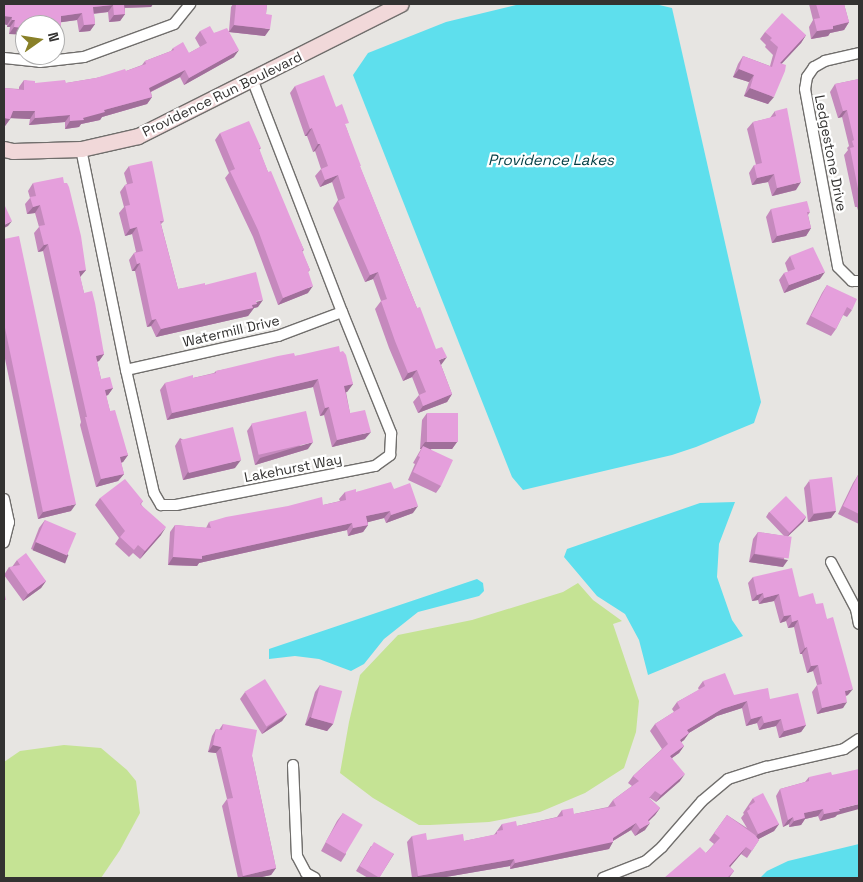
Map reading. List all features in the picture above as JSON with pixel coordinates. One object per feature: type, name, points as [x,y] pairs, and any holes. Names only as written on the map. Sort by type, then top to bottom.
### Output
[{"type":"street","points":[[4,58],[40,62],[84,57],[174,24],[190,4]]},
{"type":"street","name":"Providence Run Boulevard","points":[[4,149],[13,151],[81,149],[138,136],[401,4]]},
{"type":"street","name":"Ledgestone Drive","points":[[859,53],[825,61],[814,67],[807,77],[805,89],[838,267],[852,281],[859,281]]},
{"type":"street","name":"Lakehurst Way","points":[[81,149],[126,370],[154,493],[161,505],[176,505],[375,466],[390,455],[391,433],[252,79]]},
{"type":"street","name":"Watermill Drive","points":[[126,370],[278,336],[342,312]]},
{"type":"street","points":[[4,499],[9,522],[4,542]]},
{"type":"street","points":[[831,562],[856,609],[859,624]]},
{"type":"street","points":[[603,878],[646,861],[662,847],[702,801],[728,779],[766,767],[844,749],[859,739]]},
{"type":"street","points":[[293,765],[297,856],[306,873],[316,878]]},
{"type":"green space","points":[[578,583],[593,600],[622,621],[613,624],[639,701],[636,732],[624,768],[585,793],[540,812],[489,822],[430,825],[419,825],[373,798],[340,773],[360,675],[398,635],[472,620],[563,592]]},
{"type":"green space","points":[[64,745],[101,748],[127,770],[136,781],[140,813],[120,850],[101,878],[4,878],[4,762],[20,751]]},
{"type":"water","name":"Providence Lakes","points":[[520,4],[655,4],[672,8],[761,402],[754,423],[696,447],[672,455],[523,490],[512,477],[353,75],[368,53],[446,22]]},
{"type":"water","points":[[735,502],[719,544],[717,577],[732,620],[743,636],[648,675],[639,640],[625,614],[597,596],[564,557],[567,549],[700,503]]},
{"type":"water","points":[[477,579],[483,583],[484,591],[479,596],[418,612],[384,639],[364,664],[351,671],[319,659],[295,656],[269,659],[269,649]]},
{"type":"water","points":[[859,844],[859,878],[760,878],[767,871],[788,861]]},
{"type":"building","points":[[4,4],[124,4],[125,14],[114,15],[113,5],[93,7],[95,24],[84,25],[82,13],[65,15],[15,15],[15,20],[12,20],[12,17],[4,16]]},
{"type":"building","points":[[236,4],[267,4],[266,14],[272,15],[270,29],[234,25]]},
{"type":"building","points":[[816,4],[844,4],[849,22],[833,26],[833,29],[817,31],[814,19],[820,18]]},
{"type":"building","points":[[782,13],[806,35],[780,63],[786,65],[785,71],[774,97],[750,88],[754,75],[739,69],[743,56],[772,67],[778,47],[765,32]]},
{"type":"building","points":[[210,26],[214,33],[227,28],[239,50],[189,78],[185,70],[149,88],[152,97],[104,110],[105,112],[83,118],[84,120],[70,121],[70,115],[35,118],[35,111],[13,111],[10,119],[4,118],[4,88],[24,90],[24,80],[35,81],[35,83],[65,80],[66,83],[96,78],[125,69],[126,71],[146,64],[145,61],[174,50],[173,48],[183,42],[189,53],[207,43],[200,31]]},
{"type":"building","points":[[324,75],[336,107],[342,104],[349,123],[345,124],[360,166],[417,308],[420,307],[436,349],[442,347],[447,357],[439,360],[452,394],[423,406],[419,395],[426,392],[417,370],[408,373],[395,341],[381,301],[387,299],[378,272],[370,275],[338,201],[345,198],[338,175],[325,180],[321,169],[328,166],[320,144],[318,144],[312,128],[310,129],[295,86]]},
{"type":"building","points":[[859,79],[859,194],[850,148],[854,147],[852,141],[854,140],[847,110],[843,111],[835,84]]},
{"type":"building","points":[[787,108],[801,182],[777,188],[774,174],[757,178],[754,165],[762,163],[753,122],[776,116],[775,111]]},
{"type":"building","points":[[249,121],[261,148],[259,148],[268,172],[271,171],[304,250],[302,250],[310,270],[308,271],[313,286],[283,298],[258,230],[230,171],[235,169],[220,133]]},
{"type":"building","points":[[152,161],[164,221],[160,221],[178,289],[205,283],[205,285],[256,272],[263,300],[256,301],[257,304],[252,305],[253,308],[161,329],[156,319],[152,320],[140,263],[137,264],[134,253],[143,251],[137,227],[130,229],[125,206],[130,205],[125,185],[133,183],[129,166]]},
{"type":"building","points":[[63,177],[64,183],[67,183],[69,187],[81,236],[86,270],[79,271],[84,293],[92,291],[95,303],[104,354],[96,356],[101,379],[110,377],[113,388],[105,390],[110,411],[115,410],[128,455],[120,457],[124,474],[101,479],[85,417],[87,417],[48,244],[44,245],[39,226],[45,225],[40,205],[33,207],[30,197],[36,196],[33,183]]},
{"type":"building","points":[[807,201],[810,212],[807,212],[811,228],[777,236],[771,209]]},
{"type":"building","points":[[4,204],[12,221],[4,225]]},
{"type":"building","points":[[19,236],[76,504],[43,512],[4,323],[4,239]]},
{"type":"building","points":[[813,247],[825,272],[789,285],[784,273],[795,269],[790,256]]},
{"type":"building","points":[[827,285],[857,299],[852,310],[847,307],[836,329],[811,316]]},
{"type":"building","points":[[339,346],[340,352],[343,351],[346,355],[353,384],[344,386],[350,413],[365,410],[371,432],[337,440],[329,407],[325,408],[318,379],[172,413],[165,383],[193,375],[193,378],[216,373],[216,371],[278,356],[294,353],[295,356]]},
{"type":"building","points":[[306,411],[313,442],[259,455],[251,424]]},
{"type":"building","points":[[427,413],[458,413],[458,442],[427,442]]},
{"type":"building","points":[[233,427],[241,460],[189,473],[181,440]]},
{"type":"building","points":[[423,446],[453,460],[441,486],[413,472]]},
{"type":"building","points":[[859,476],[859,514],[843,506]]},
{"type":"building","points":[[832,477],[836,511],[813,514],[809,480]]},
{"type":"building","points":[[125,479],[143,501],[140,504],[166,527],[145,551],[138,545],[134,550],[120,537],[125,531],[100,498]]},
{"type":"building","points":[[391,482],[394,489],[410,483],[418,506],[391,515],[390,511],[366,516],[368,525],[353,528],[352,523],[202,556],[202,559],[173,557],[175,525],[211,528],[209,522],[226,517],[288,506],[322,497],[323,505],[346,500],[345,492],[356,489],[356,492]]},
{"type":"building","points":[[786,496],[806,517],[790,533],[769,512]]},
{"type":"building","points":[[45,520],[76,533],[67,555],[36,542]]},
{"type":"building","points":[[758,532],[792,537],[789,559],[755,554]]},
{"type":"building","points":[[26,553],[46,581],[28,594],[9,567],[20,565],[17,560]]},
{"type":"building","points":[[792,568],[799,597],[813,593],[816,604],[823,603],[827,619],[833,617],[853,689],[845,691],[847,702],[822,708],[817,685],[822,684],[818,665],[811,666],[798,620],[792,622],[791,615],[784,616],[779,594],[764,598],[763,593],[757,595],[753,577]]},
{"type":"building","points":[[725,673],[734,695],[768,688],[770,699],[798,693],[806,725],[784,731],[781,719],[764,723],[762,716],[751,719],[747,701],[722,709],[687,730],[689,733],[680,740],[684,746],[670,756],[685,774],[661,795],[655,791],[649,798],[660,808],[648,820],[650,823],[640,829],[636,823],[613,838],[613,842],[515,863],[514,859],[418,876],[412,836],[426,833],[427,840],[463,834],[464,841],[497,834],[497,831],[503,830],[502,824],[516,821],[517,826],[563,816],[562,810],[573,808],[574,814],[616,806],[613,800],[639,781],[633,776],[668,744],[655,724],[680,708],[677,702],[705,686],[703,681]]},
{"type":"building","points":[[265,679],[287,714],[266,726],[245,692]]},
{"type":"building","points":[[320,685],[342,691],[333,724],[311,718]]},
{"type":"building","points":[[223,724],[257,730],[252,756],[276,868],[243,876],[227,799],[233,798],[221,747],[213,745],[216,729],[222,730]]},
{"type":"building","points":[[859,769],[859,804],[839,809],[840,811],[824,814],[823,809],[804,813],[805,818],[794,821],[793,817],[788,820],[780,789],[809,781],[809,777],[831,772],[832,775]]},
{"type":"building","points":[[763,793],[779,824],[758,834],[747,811],[750,809],[749,806],[755,802],[753,798]]},
{"type":"building","points":[[343,813],[363,825],[345,854],[325,842]]},
{"type":"building","points":[[727,815],[759,840],[752,851],[746,847],[729,866],[734,871],[727,878],[664,878],[700,847],[706,853],[720,838],[714,833]]},
{"type":"building","points":[[374,842],[394,854],[379,878],[360,866]]}]
